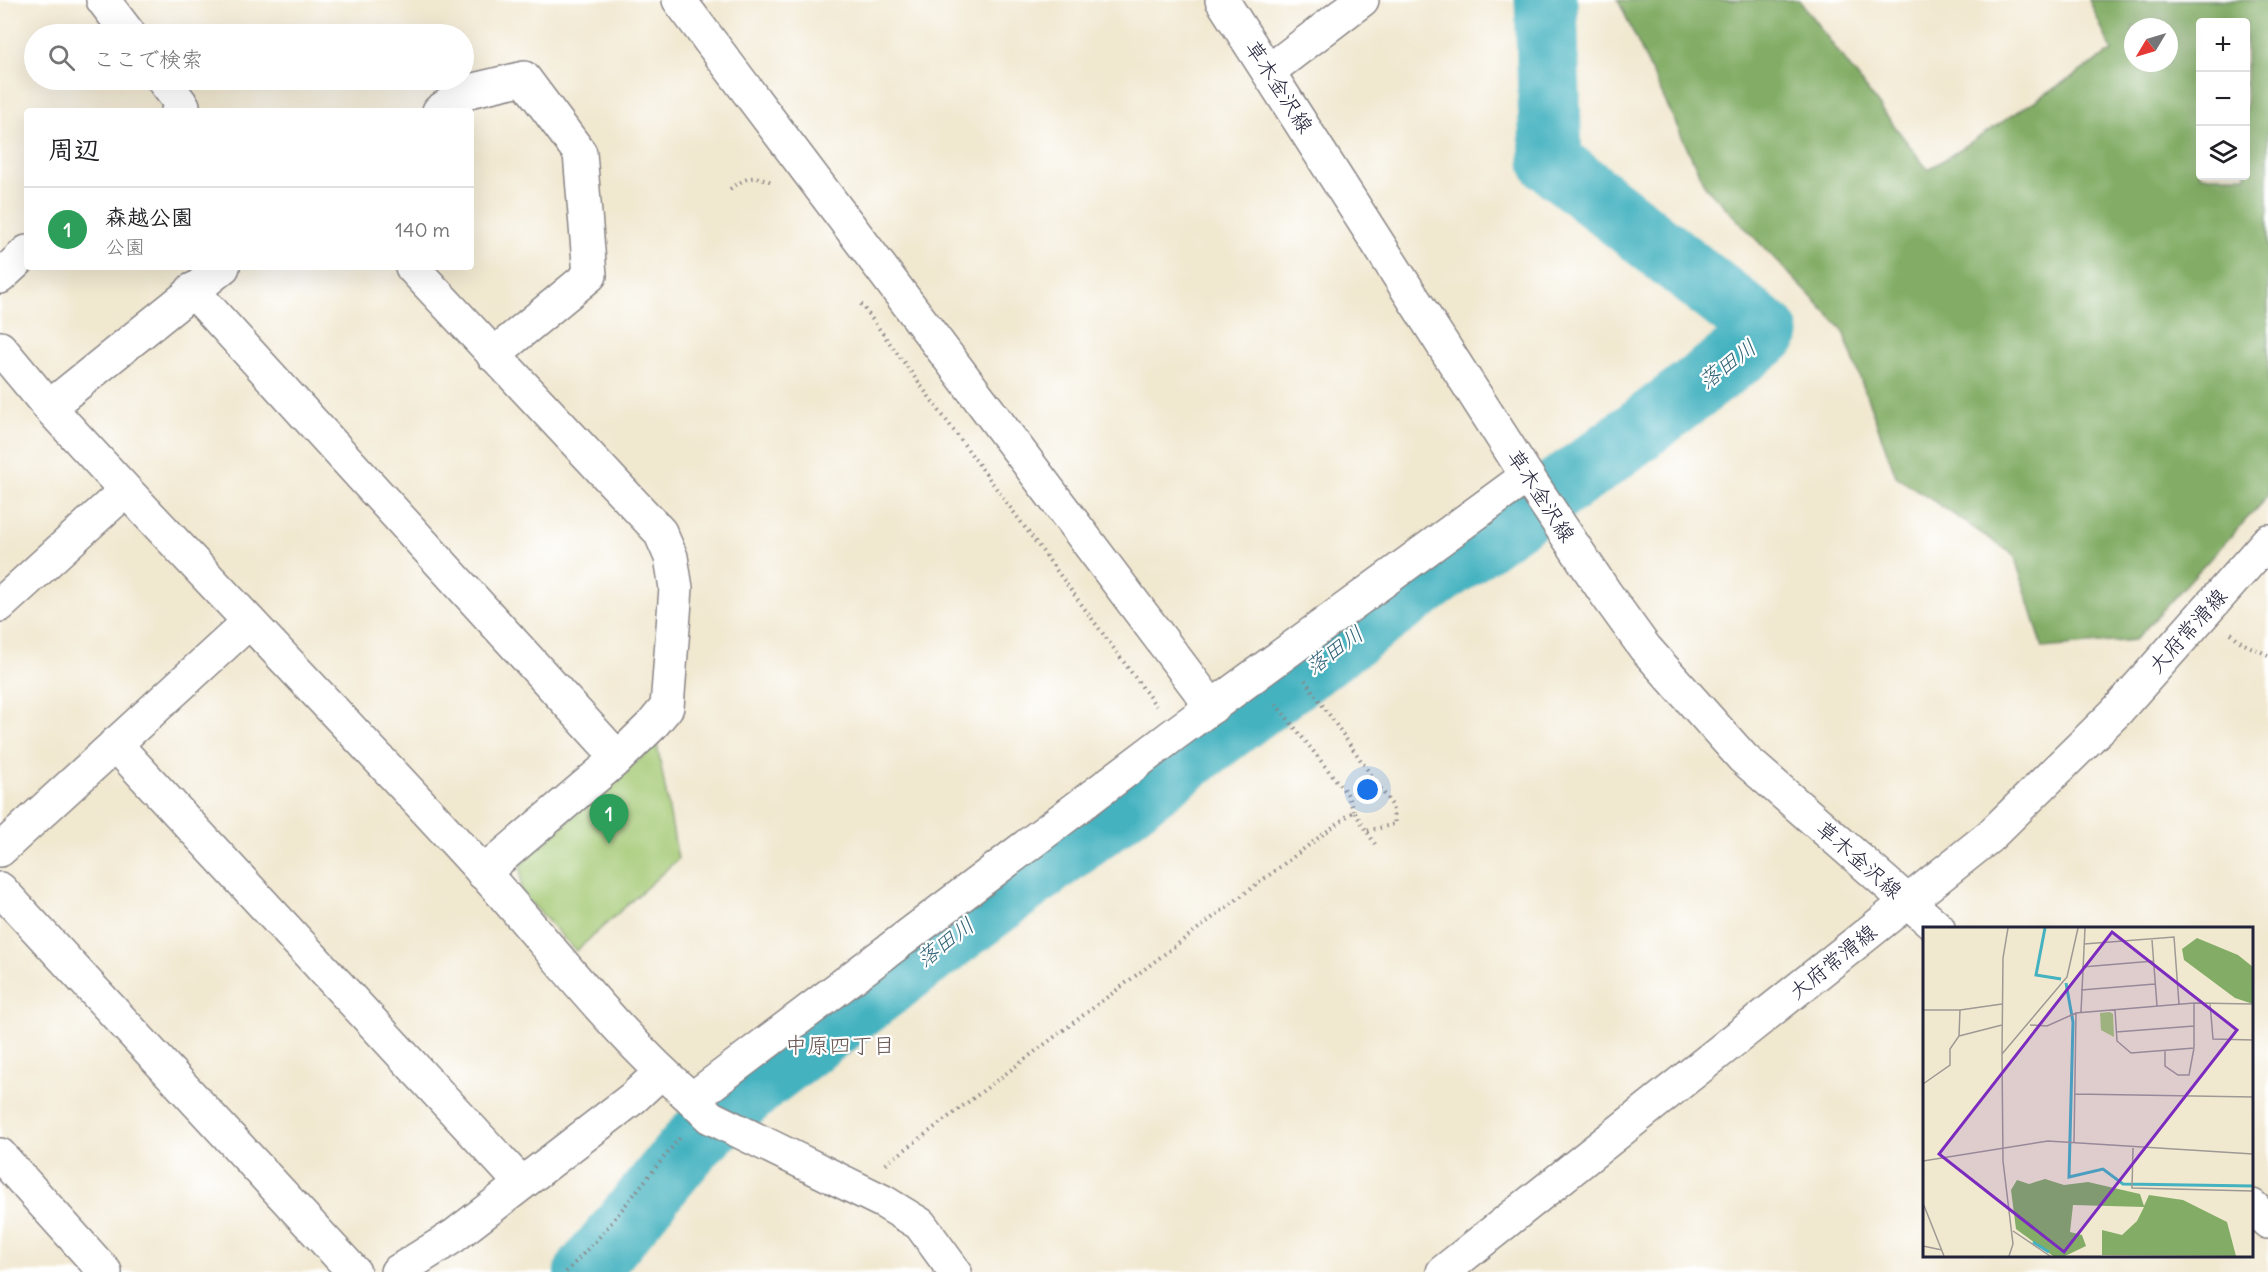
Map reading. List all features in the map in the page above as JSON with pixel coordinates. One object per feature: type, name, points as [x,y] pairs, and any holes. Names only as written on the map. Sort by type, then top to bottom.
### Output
[{"type":"street","points":[[103,0],[121,24]]},
{"type":"street","points":[[679,0],[1212,707]]},
{"type":"street","name":"草木金沢線","points":[[1222,0],[1527,476],[1645,648],[1743,758],[1937,927]]},
{"type":"street","points":[[1269,71],[1362,0]]},
{"type":"street","points":[[474,90],[524,78],[580,153],[590,275],[493,356]]},
{"type":"street","points":[[171,90],[183,106],[181,108]]},
{"type":"street","points":[[444,108],[473,90]]},
{"type":"street","points":[[0,277],[24,255]]},
{"type":"street","points":[[49,407],[219,270]]},
{"type":"street","points":[[415,270],[660,532],[671,557],[676,588],[667,707],[618,758],[483,873]]},
{"type":"street","points":[[192,290],[618,758]]},
{"type":"street","points":[[0,348],[49,407],[125,491],[483,873],[561,964],[661,1072],[710,1117],[884,1202],[920,1224],[955,1272]]},
{"type":"street","points":[[698,1104],[1176,734],[1527,476]]},
{"type":"street","points":[[0,605],[125,491]]},
{"type":"street","name":"大府常滑線","points":[[1443,1272],[1990,836],[2116,711],[2268,541]]},
{"type":"street","points":[[0,850],[249,622]]},
{"type":"street","points":[[115,744],[521,1183]]},
{"type":"street","points":[[0,889],[354,1272]]},
{"type":"street","points":[[397,1272],[454,1236],[633,1098],[661,1072]]},
{"type":"street","points":[[0,1155],[105,1272]]},
{"type":"street","points":[[2253,1207],[2268,1222]]},
{"type":"path","points":[[730,189],[746,179],[761,177],[772,182]]},
{"type":"path","points":[[857,298],[1176,734]]},
{"type":"path","points":[[2206,610],[2242,643],[2268,655]]},
{"type":"path","points":[[1286,652],[1392,804],[1395,824],[1366,831]]},
{"type":"path","points":[[1254,676],[1347,794],[1354,811],[1375,844]]},
{"type":"path","points":[[854,1188],[1354,811]]},
{"type":"path","points":[[566,1272],[602,1233],[698,1104]]},
{"type":"green space","points":[[1618,0],[1799,0],[1928,170],[2112,51],[2089,0],[2268,0],[2268,496],[2135,640],[2043,648],[2014,555],[1896,476],[1842,329],[1705,186]]},
{"type":"green space","points":[[657,744],[678,859],[576,951],[521,892],[521,864]]},
{"type":"waterway","name":"落田川","points":[[586,1272],[695,1140],[763,1079],[1318,661],[1596,463],[1768,333],[1551,162],[1546,0]]},
{"type":"place","name":"森越公園","points":[[609,844]]},
{"type":"district","name":"中原四丁目","points":[[840,1045]]}]
